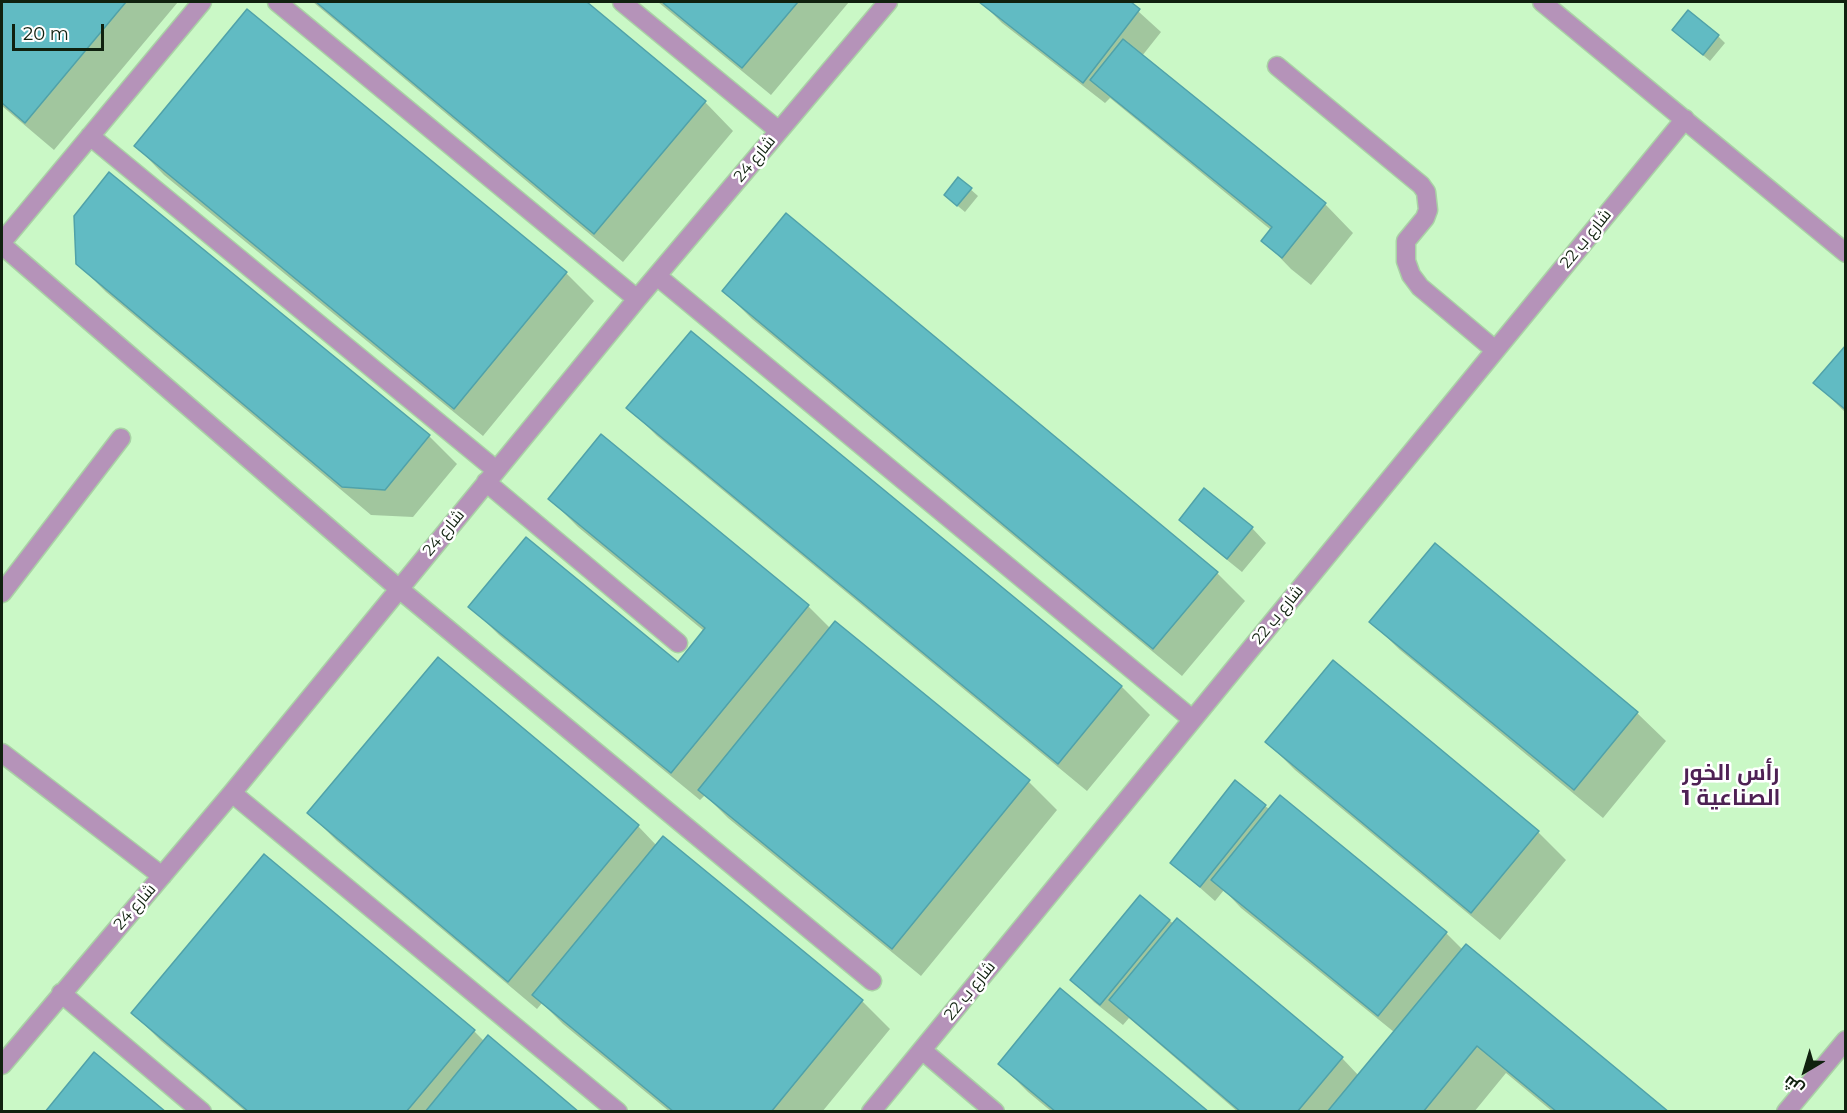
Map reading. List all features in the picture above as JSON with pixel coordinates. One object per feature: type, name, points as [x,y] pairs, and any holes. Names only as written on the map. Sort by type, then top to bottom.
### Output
[{"type":"street","points":[[202,2],[2,244],[398,588],[872,981]]},
{"type":"street","points":[[277,2],[638,299]]},
{"type":"street","points":[[622,2],[778,131]]},
{"type":"street","name":"شارع 24","points":[[2,1065],[231,793],[657,276],[888,2]]},
{"type":"street","points":[[1542,2],[1845,253]]},
{"type":"street","points":[[1277,66],[1421,185],[1426,192],[1428,210],[1425,218],[1406,241],[1406,261],[1411,275],[1420,287],[1495,350]]},
{"type":"street","name":"شارع ب 22","points":[[872,1112],[1685,119]]},
{"type":"street","points":[[90,136],[491,476],[678,643]]},
{"type":"street","points":[[657,276],[1192,719]]},
{"type":"street","points":[[2,593],[121,438]]},
{"type":"street","points":[[2,753],[162,876]]},
{"type":"street","points":[[231,793],[618,1112]]},
{"type":"street","points":[[61,993],[202,1112]]},
{"type":"street","points":[[1786,1112],[1845,1040]]},
{"type":"street","points":[[922,1050],[995,1112]]},
{"type":"building","points":[[2,2],[126,2],[25,123],[2,103]]},
{"type":"building","points":[[316,2],[587,2],[706,101],[594,234]]},
{"type":"building","points":[[662,2],[798,2],[742,68]]},
{"type":"building","points":[[979,2],[1131,2],[1140,9],[1083,83]]},
{"type":"building","points":[[247,9],[567,272],[454,409],[134,146]]},
{"type":"building","points":[[1688,10],[1719,35],[1703,55],[1672,30]]},
{"type":"building","points":[[1123,39],[1326,203],[1282,258],[1261,241],[1272,227],[1090,80]]},
{"type":"building","points":[[109,172],[430,435],[385,490],[342,487],[76,264],[74,216]]},
{"type":"building","points":[[958,177],[972,188],[957,206],[944,195]]},
{"type":"building","points":[[786,213],[1218,572],[1153,649],[722,291]]},
{"type":"building","points":[[691,331],[1122,686],[1058,764],[626,408]]},
{"type":"building","points":[[1846,345],[1846,410],[1813,383]]},
{"type":"building","points":[[601,434],[809,605],[671,773],[468,607],[526,537],[678,662],[705,628],[548,499]]},
{"type":"building","points":[[1204,488],[1253,527],[1227,559],[1179,520]]},
{"type":"building","points":[[1435,543],[1638,712],[1574,790],[1369,622]]},
{"type":"building","points":[[835,621],[1030,780],[892,949],[698,790]]},
{"type":"building","points":[[438,657],[639,825],[508,982],[307,813]]},
{"type":"building","points":[[1333,660],[1539,831],[1471,913],[1265,742]]},
{"type":"building","points":[[1235,780],[1266,805],[1200,887],[1170,863]]},
{"type":"building","points":[[1280,795],[1447,932],[1378,1016],[1211,880]]},
{"type":"building","points":[[663,836],[863,1000],[771,1112],[674,1112],[532,995]]},
{"type":"building","points":[[264,854],[475,1030],[406,1112],[249,1112],[131,1013]]},
{"type":"building","points":[[1140,895],[1170,920],[1100,1005],[1070,980]]},
{"type":"building","points":[[1177,918],[1343,1057],[1297,1112],[1241,1112],[1109,1000]]},
{"type":"building","points":[[1466,944],[1669,1112],[1557,1112],[1477,1046],[1423,1112],[1327,1112]]},
{"type":"building","points":[[1060,988],[1209,1112],[1056,1112],[998,1064]]},
{"type":"building","points":[[488,1035],[579,1112],[425,1112]]},
{"type":"building","points":[[94,1052],[166,1112],[45,1112]]},
{"type":"district","name":"رأس الخور الصناعية 1","points":[[1731,786]]}]
